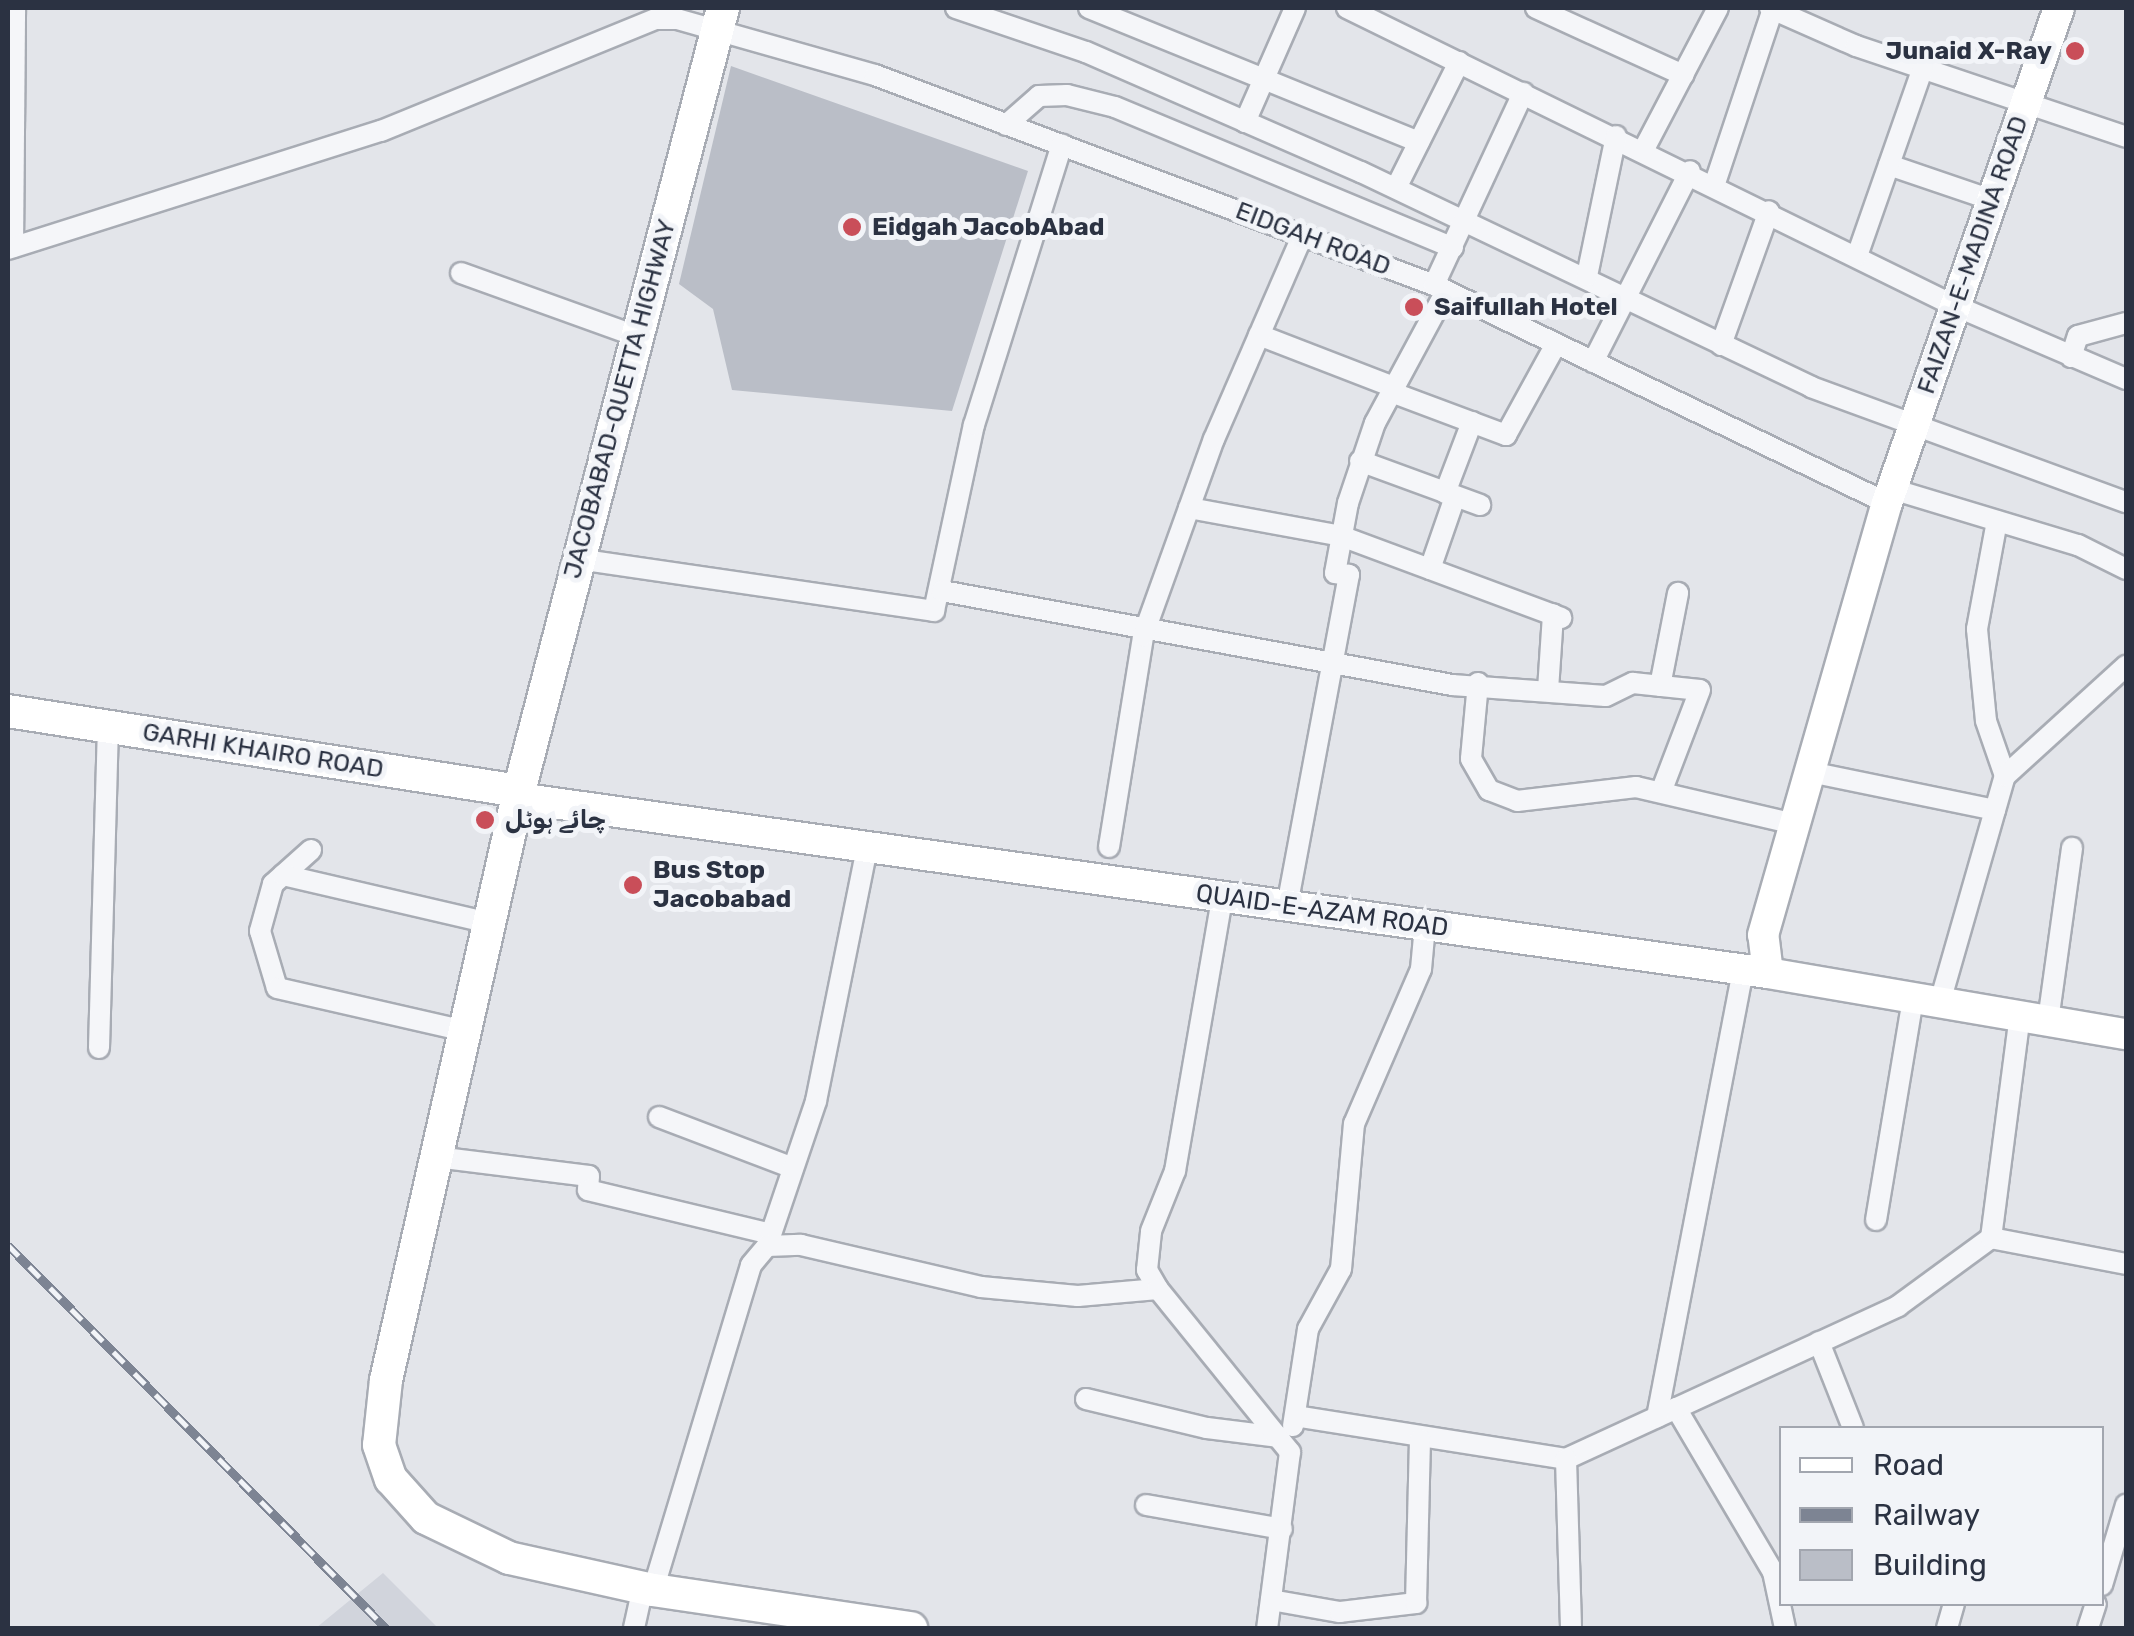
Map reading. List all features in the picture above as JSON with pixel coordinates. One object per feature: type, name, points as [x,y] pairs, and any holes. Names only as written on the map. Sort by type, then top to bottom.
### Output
[{"type":"main road","name":"JACOBABAD-QUETTA HIGHWAY","points":[[720,19],[518,791],[386,1380],[379,1445],[391,1479],[447,1533],[510,1558],[648,1588],[911,1628]]},
{"type":"main road","name":"GARHI KHAIRO ROAD","points":[[8,711],[518,791]]},
{"type":"street","points":[[10,248],[15,8]]},
{"type":"street","points":[[956,8],[1086,52],[1396,188],[1628,294],[1721,346],[2126,502]]},
{"type":"street","points":[[1089,8],[1419,142]]},
{"type":"street","points":[[1245,122],[1296,8]]},
{"type":"street","points":[[1347,8],[1715,183],[1951,304],[2126,379]]},
{"type":"street","points":[[1536,8],[1683,75]]},
{"type":"street","points":[[1644,149],[1718,8]]},
{"type":"street","points":[[1715,183],[1772,8],[1924,68],[2126,134]]},
{"type":"street","points":[[1818,29],[1825,8]]},
{"type":"street","name":"FAIZAN-E-MADINA ROAD","points":[[1756,971],[1889,496],[1951,304],[2059,8]]},
{"type":"street","name":"EIDGAH ROAD","points":[[10,248],[381,131],[656,20],[720,19],[1440,288],[1889,496],[2078,545],[2126,569]]},
{"type":"street","points":[[1396,188],[1459,62]]},
{"type":"street","points":[[1857,256],[1924,68]]},
{"type":"street","points":[[1287,906],[1348,576],[1335,573],[1360,461],[1524,93]]},
{"type":"street","points":[[1006,126],[1040,96],[1067,95],[1115,107],[1453,248]]},
{"type":"street","points":[[1587,276],[1616,136]]},
{"type":"street","points":[[578,559],[934,611],[942,591],[974,425],[1062,144]]},
{"type":"street","points":[[1890,165],[1992,200]]},
{"type":"street","points":[[1593,362],[1690,171]]},
{"type":"street","points":[[1721,346],[1769,211]]},
{"type":"street","points":[[1109,847],[1146,628],[1189,508],[1302,237]]},
{"type":"street","points":[[461,273],[636,336]]},
{"type":"street","points":[[2071,357],[2078,336],[2126,323]]},
{"type":"street","points":[[1259,335],[1506,435],[1556,344]]},
{"type":"street","points":[[1430,570],[1472,422]]},
{"type":"street","points":[[1360,461],[1480,506]]},
{"type":"street","points":[[1189,508],[1341,536],[1557,616],[1548,690]]},
{"type":"street","points":[[1876,1220],[1927,1000],[2004,776],[1986,720],[1977,629],[1997,521]]},
{"type":"street","points":[[942,591],[1331,666],[1606,696],[1632,683],[1700,690],[1661,792]]},
{"type":"street","points":[[1660,686],[1678,592]]},
{"type":"street","points":[[2004,776],[2126,666]]},
{"type":"street","points":[[1478,683],[1471,759],[1488,790],[1517,801],[1636,787],[1795,824]]},
{"type":"street","points":[[100,1048],[108,727]]},
{"type":"street","points":[[1810,772],[1995,810]]},
{"type":"street","name":"QUAID-E-AZAM ROAD","points":[[518,791],[532,800],[1756,971],[2126,1034]]},
{"type":"street","points":[[634,1628],[732,1321],[752,1265],[769,1240],[816,1101],[867,848]]},
{"type":"street","points":[[1295,1416],[1420,1439],[1566,1459],[1898,1306],[1991,1238],[2072,848]]},
{"type":"street","points":[[311,850],[272,884],[260,931],[278,988],[464,1031]]},
{"type":"street","points":[[284,875],[489,924]]},
{"type":"street","points":[[1222,898],[1176,1171],[1150,1231],[1147,1270],[1158,1289],[1284,1445]]},
{"type":"street","points":[[1267,1628],[1282,1529],[1284,1445],[1295,1416],[1308,1329],[1341,1269],[1354,1124],[1421,969],[1425,926]]},
{"type":"street","points":[[1756,971],[1667,1412],[1774,1572],[1779,1597]]},
{"type":"street","points":[[659,1117],[793,1168]]},
{"type":"street","points":[[436,1158],[589,1176],[588,1190],[769,1240],[982,1287],[1078,1296],[1158,1289]]},
{"type":"street","points":[[1991,1238],[2126,1264]]},
{"type":"street","points":[[1819,1342],[1852,1426]]},
{"type":"street","points":[[1086,1398],[1284,1445]]},
{"type":"street","points":[[1271,1600],[1340,1612],[1416,1603],[1420,1439]]},
{"type":"street","points":[[1566,1459],[1571,1628]]},
{"type":"street","points":[[2104,1578],[2126,1505]]},
{"type":"street","points":[[1146,1506],[1282,1529]]},
{"type":"shaded area","points":[[383,1573],[438,1628],[316,1628]]},
{"type":"building","name":"Eidgah JacobAbad","points":[[731,66],[1028,171],[952,411],[732,390],[713,309],[679,284]]},
{"type":"railway","points":[[8,1245],[386,1628]]},
{"type":"place","name":"Junaid X-Ray","points":[[2075,51]]},
{"type":"place","name":"Eidgah JacobAbad","points":[[852,227]]},
{"type":"place","name":"Saifullah Hotel","points":[[1414,307]]},
{"type":"place","name":"چائے ہوٹل","points":[[485,820]]},
{"type":"place","name":"Bus Stop Jacobabad","points":[[633,885]]}]
